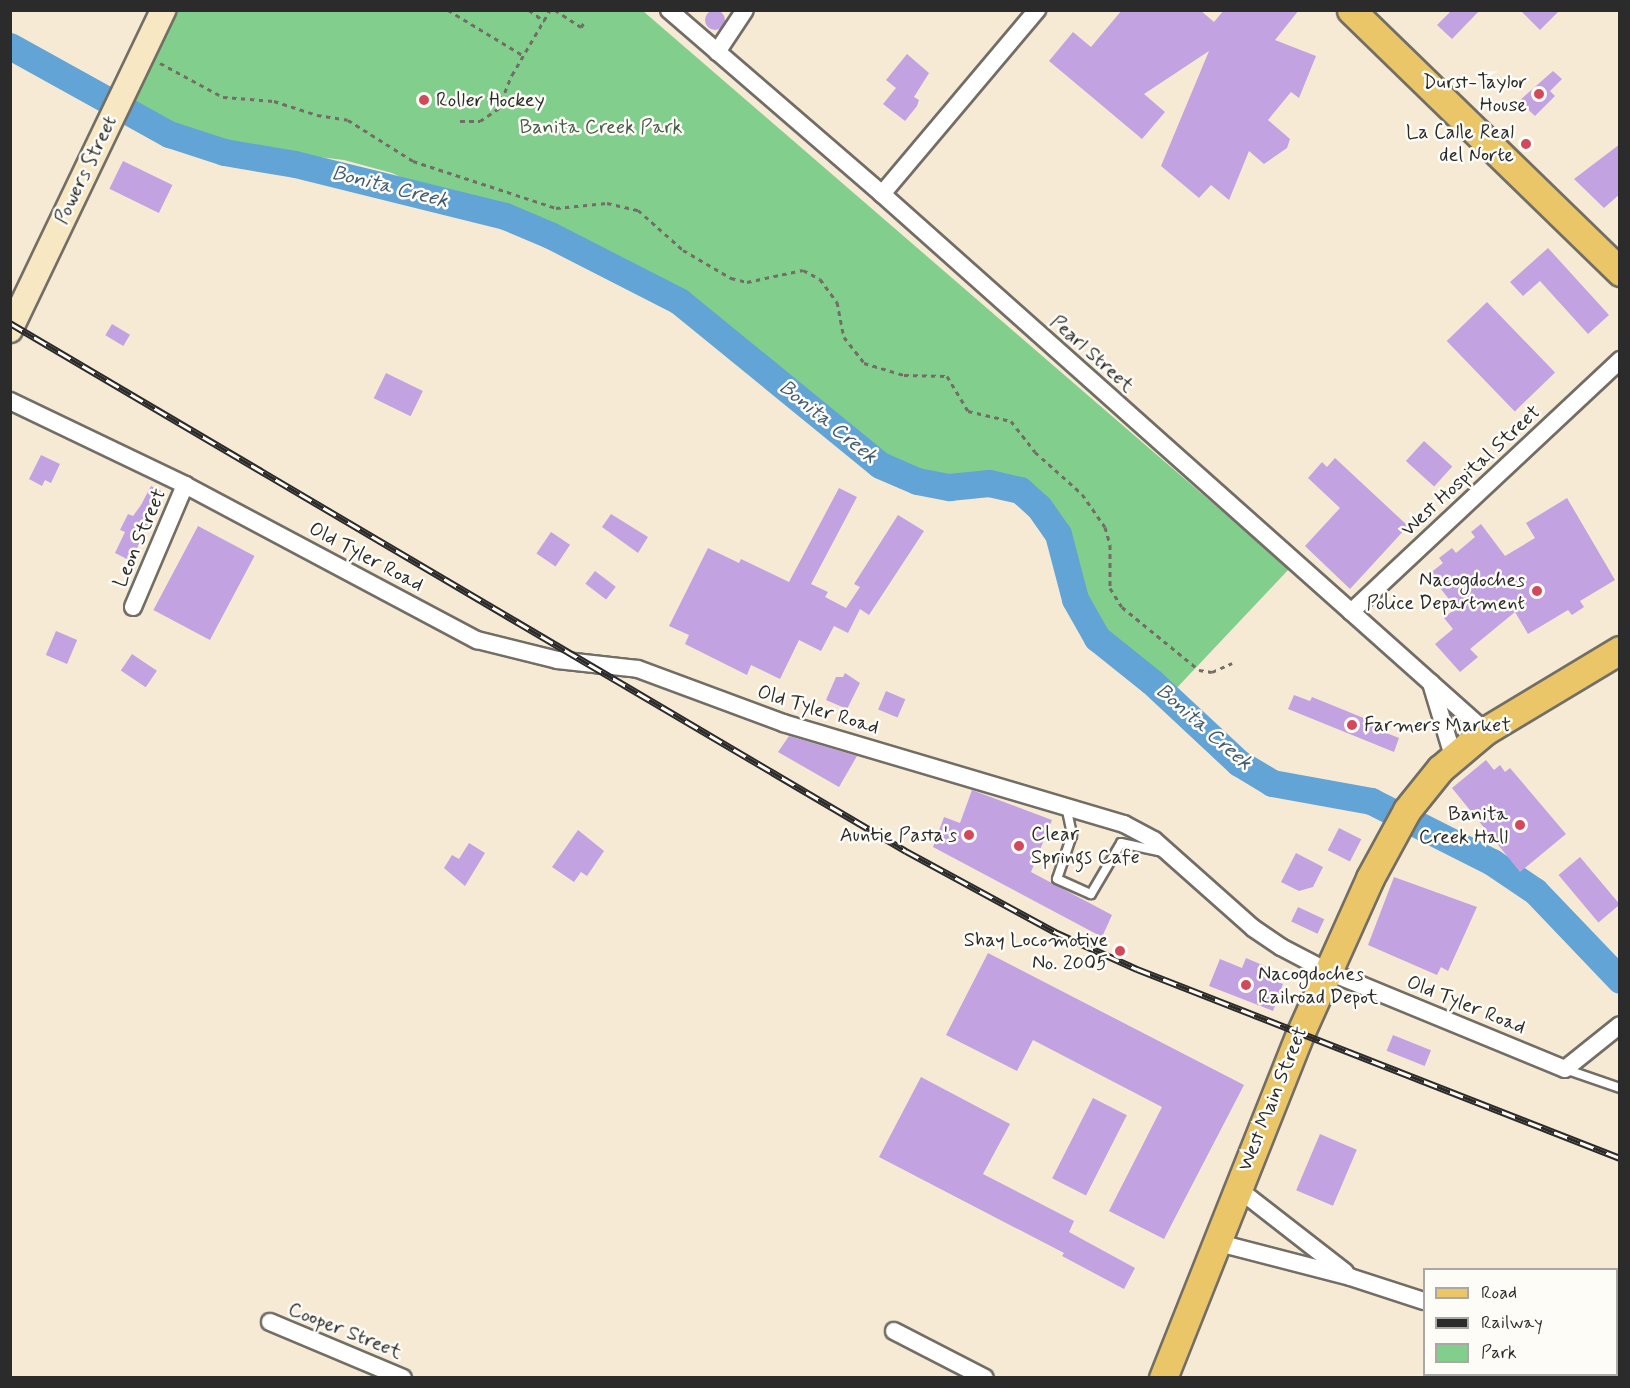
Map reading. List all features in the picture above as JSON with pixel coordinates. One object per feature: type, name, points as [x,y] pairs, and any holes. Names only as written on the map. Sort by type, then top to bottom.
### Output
[{"type":"main road","points":[[1351,10],[1620,272]]},
{"type":"main road","name":"West Main Street","points":[[1162,1377],[1327,971],[1388,841],[1428,782],[1454,756],[1485,731],[1620,650]]},
{"type":"street","name":"Powers Street","points":[[10,330],[163,10]]},
{"type":"street","name":"Pearl Street","points":[[669,10],[882,194],[1485,731]]},
{"type":"street","points":[[717,52],[745,10]]},
{"type":"street","points":[[882,194],[1036,10]]},
{"type":"street","name":"West Hospital Street","points":[[1351,612],[1620,360]]},
{"type":"street","name":"Old Tyler Road","points":[[10,401],[185,485],[458,630],[498,648],[557,660],[625,665],[783,723],[1124,824],[1171,854],[1253,928],[1327,971],[1565,1068]]},
{"type":"street","name":"Leon Street","points":[[133,607],[185,485]]},
{"type":"street","points":[[1431,682],[1454,756]]},
{"type":"street","points":[[1565,1068],[1620,1025]]},
{"type":"street","points":[[1237,1188],[1350,1276]]},
{"type":"street","points":[[1215,1242],[1350,1276],[1423,1300]]},
{"type":"street","name":"Cooper Street","points":[[270,1322],[404,1377]]},
{"type":"street","points":[[894,1331],[985,1377]]},
{"type":"lane","points":[[1066,806],[1072,836],[1057,879],[1091,894],[1121,843],[1171,854]]},
{"type":"lane","points":[[1565,1068],[1620,1088]]},
{"type":"path","points":[[448,10],[524,56]]},
{"type":"path","points":[[529,10],[544,21]]},
{"type":"path","points":[[460,121],[480,121],[492,115],[544,21],[553,10],[581,27],[584,23]]},
{"type":"path","points":[[140,59],[223,97],[274,101],[317,115],[348,120],[413,161],[556,208],[607,202],[638,210],[683,250],[731,278],[747,282],[803,270],[820,279],[837,302],[844,337],[864,363],[904,375],[947,376],[968,411],[1011,421],[1035,452],[1082,494],[1105,527],[1110,545],[1110,588],[1122,607],[1199,670],[1212,672],[1232,663]]},
{"type":"green space","name":"Banita Creek Park","points":[[175,11],[643,11],[1289,569],[1172,693],[1098,636],[1077,597],[1062,533],[1043,505],[1021,486],[989,478],[947,481],[920,476],[884,459],[682,295],[502,210],[442,196],[392,173],[344,160],[228,146],[184,130],[131,102]]},
{"type":"building","points":[[715,10],[722,13],[725,20],[722,27],[715,30],[708,27],[705,20],[708,13]]},
{"type":"building","points":[[1122,10],[1200,10],[1214,22],[1224,10],[1299,10],[1275,40],[1316,56],[1299,98],[1291,92],[1268,120],[1290,139],[1287,148],[1264,164],[1249,151],[1229,200],[1211,185],[1199,198],[1161,166],[1209,51],[1144,94],[1165,112],[1142,139],[1049,61],[1073,32],[1091,47]]},
{"type":"building","points":[[1452,10],[1480,10],[1452,39],[1437,25]]},
{"type":"building","points":[[1520,10],[1560,10],[1540,30]]},
{"type":"building","points":[[907,54],[929,73],[914,97],[919,100],[917,106],[905,121],[883,104],[896,88],[886,80]]},
{"type":"building","name":"Durst-Taylor House","points":[[1553,71],[1562,79],[1550,91],[1555,96],[1535,116],[1519,101]]},
{"type":"building","points":[[1620,144],[1620,194],[1604,208],[1574,179]]},
{"type":"building","points":[[123,161],[172,185],[159,213],[109,189]]},
{"type":"building","points":[[1548,248],[1609,315],[1588,334],[1540,281],[1523,296],[1510,282]]},
{"type":"building","points":[[1487,302],[1555,372],[1515,411],[1447,341]]},
{"type":"building","points":[[112,324],[130,335],[123,346],[105,335]]},
{"type":"building","points":[[386,373],[423,391],[411,416],[374,398]]},
{"type":"building","points":[[1424,441],[1452,466],[1434,486],[1406,461]]},
{"type":"building","points":[[41,455],[60,464],[51,483],[45,480],[42,486],[29,479]]},
{"type":"building","points":[[1335,458],[1408,526],[1350,589],[1305,546],[1340,508],[1308,478],[1322,462],[1327,467]]},
{"type":"building","points":[[151,486],[163,492],[131,561],[115,553],[125,532],[120,530],[128,514],[133,516],[141,505]]},
{"type":"building","points":[[839,488],[857,497],[811,584],[828,592],[825,597],[846,608],[860,587],[854,584],[898,515],[924,531],[869,615],[860,609],[848,633],[834,626],[821,651],[799,640],[780,679],[751,665],[747,675],[685,644],[689,635],[669,626],[708,548],[739,563],[741,559],[789,582]]},
{"type":"building","name":"Nacogdoches Police Department","points":[[1567,498],[1615,580],[1580,601],[1584,607],[1572,615],[1568,610],[1528,634],[1515,612],[1470,649],[1478,657],[1460,672],[1435,644],[1453,629],[1444,618],[1456,608],[1429,574],[1443,563],[1439,558],[1452,548],[1456,553],[1475,537],[1471,532],[1481,524],[1505,556],[1535,538],[1526,523]]},
{"type":"building","points":[[611,514],[648,537],[638,553],[602,527]]},
{"type":"building","points":[[198,526],[255,556],[210,640],[153,610]]},
{"type":"building","points":[[551,532],[570,545],[556,566],[536,554]]},
{"type":"building","points":[[595,571],[616,587],[606,599],[585,584]]},
{"type":"building","points":[[56,631],[77,640],[67,664],[46,655]]},
{"type":"building","points":[[132,654],[157,671],[146,687],[121,671]]},
{"type":"building","points":[[845,673],[860,683],[847,709],[826,700],[836,677],[843,677]]},
{"type":"building","points":[[886,691],[905,699],[898,718],[878,709]]},
{"type":"building","name":"Farmers Market","points":[[1294,695],[1310,701],[1312,697],[1376,723],[1374,728],[1399,738],[1394,752],[1288,709]]},
{"type":"building","points":[[789,736],[857,756],[839,787],[778,752]]},
{"type":"building","name":"Banita Creek Hall","points":[[1486,760],[1494,770],[1500,765],[1505,772],[1510,768],[1566,834],[1520,872],[1452,788]]},
{"type":"building","points":[[972,790],[1052,820],[1031,872],[1112,915],[1102,937],[933,847],[944,817],[960,823]]},
{"type":"building","points":[[1339,828],[1361,839],[1350,862],[1328,850]]},
{"type":"building","points":[[578,830],[604,851],[587,876],[581,872],[574,882],[552,867]]},
{"type":"building","points":[[469,843],[485,853],[465,886],[444,868],[452,855],[459,859]]},
{"type":"building","points":[[1296,853],[1323,867],[1313,887],[1299,891],[1281,882]]},
{"type":"building","points":[[1580,857],[1620,904],[1598,922],[1559,875]]},
{"type":"building","points":[[1394,877],[1477,907],[1448,971],[1441,967],[1437,975],[1368,945]]},
{"type":"building","points":[[1298,907],[1324,919],[1318,934],[1291,922]]},
{"type":"building","points":[[988,953],[1244,1085],[1164,1239],[1109,1211],[1162,1107],[1033,1040],[1017,1071],[946,1035]]},
{"type":"building","name":"Nacogdoches Railroad Depot","points":[[1246,958],[1267,967],[1263,976],[1283,984],[1273,1011],[1209,986],[1220,959],[1242,968]]},
{"type":"building","points":[[1393,1035],[1431,1050],[1425,1066],[1387,1051]]},
{"type":"building","points":[[921,1077],[1010,1124],[983,1174],[1074,1221],[1069,1232],[1135,1268],[1124,1289],[1062,1256],[1064,1253],[879,1157]]},
{"type":"building","points":[[1093,1098],[1127,1115],[1086,1195],[1052,1178]]},
{"type":"building","points":[[1320,1134],[1357,1150],[1333,1206],[1296,1190]]},
{"type":"waterway","name":"Bonita Creek","points":[[10,46],[169,134],[224,152],[295,164],[505,216],[550,235],[679,301],[880,465],[917,481],[949,487],[989,483],[1020,490],[1039,507],[1058,534],[1075,599],[1097,638],[1152,682],[1239,763],[1272,783],[1371,801],[1492,862],[1535,891],[1620,980]]},
{"type":"railway","points":[[10,323],[906,851],[1055,932],[1137,969],[1620,1158]]},
{"type":"place","name":"Durst-Taylor House","points":[[1539,94]]},
{"type":"place","name":"Roller Hockey","points":[[424,100]]},
{"type":"place","name":"La Calle Real del Norte","points":[[1526,144]]},
{"type":"place","name":"Nacogdoches Police Department","points":[[1537,591]]},
{"type":"place","name":"Farmers Market","points":[[1352,725]]},
{"type":"place","name":"Banita Creek Hall","points":[[1520,825]]},
{"type":"place","name":"Auntie Pasta's","points":[[969,835]]},
{"type":"place","name":"Clear Springs Cafe","points":[[1019,846]]},
{"type":"place","name":"Shay Locomotive No. 2005","points":[[1120,951]]},
{"type":"place","name":"Nacogdoches Railroad Depot","points":[[1246,985]]}]
